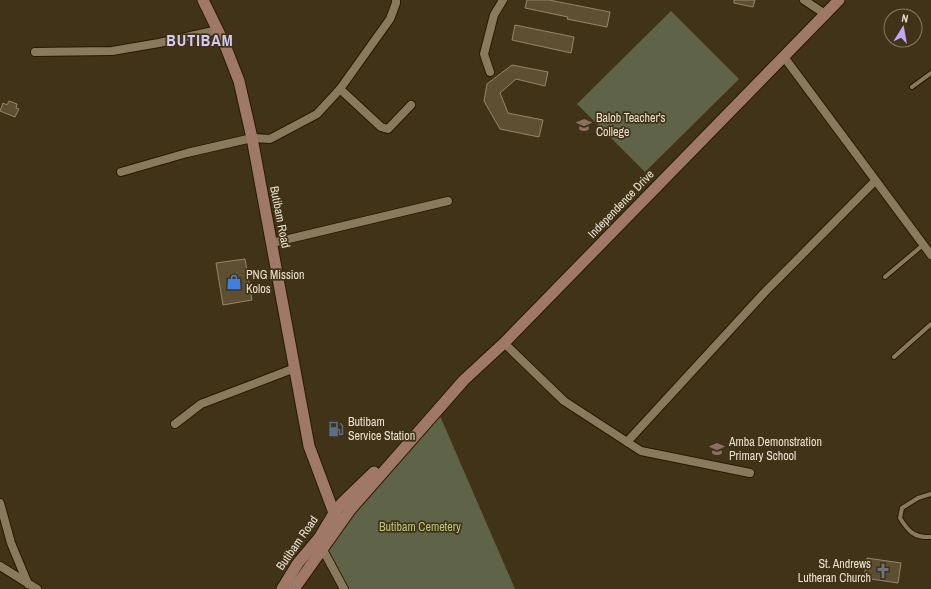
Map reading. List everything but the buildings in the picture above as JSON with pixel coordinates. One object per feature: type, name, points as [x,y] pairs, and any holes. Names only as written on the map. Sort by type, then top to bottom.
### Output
[{"type":"main road","name":"Independence Drive","points":[[422,427],[464,380],[504,343],[839,0]]},
{"type":"main road","name":"Butibam Road","points":[[202,1],[225,45],[239,81],[252,138],[309,446],[334,513],[341,522]]},
{"type":"main road","name":"Butibam Road","points":[[294,589],[321,543],[334,513],[346,507],[422,427]]},
{"type":"main road","name":"Butibam Road","points":[[309,446],[327,484],[346,507]]},
{"type":"main road","points":[[309,446],[325,504],[325,517],[321,543]]},
{"type":"main road","name":"Butibam Road","points":[[282,589],[298,563],[321,543],[341,522],[346,507]]},
{"type":"street","points":[[121,172],[187,153],[252,138],[270,139],[317,114],[340,89],[390,19],[396,0]]},
{"type":"street","points":[[490,72],[484,54],[494,15],[503,0]]},
{"type":"street","points":[[804,0],[825,14]]},
{"type":"street","points":[[35,52],[112,51],[159,43],[218,30]]},
{"type":"street","points":[[784,57],[931,255]]},
{"type":"street","points":[[340,89],[381,127],[388,130],[411,105]]},
{"type":"street","points":[[627,442],[764,293],[875,181]]},
{"type":"street","points":[[272,243],[448,201]]},
{"type":"street","points":[[504,343],[564,400],[641,451],[750,473]]},
{"type":"street","points":[[175,424],[201,404],[295,368]]},
{"type":"street","points":[[0,504],[11,543],[28,584]]},
{"type":"street","points":[[321,543],[344,589]]},
{"type":"street","points":[[0,566],[36,589]]},
{"type":"lane","points":[[912,87],[931,73]]},
{"type":"lane","points":[[884,277],[923,245]]},
{"type":"lane","points":[[894,357],[931,324]]},
{"type":"lane","points":[[931,494],[918,498],[902,508],[900,518],[908,531],[923,538],[931,537]]},
{"type":"green space","points":[[671,11],[739,79],[645,172],[577,104]]},
{"type":"green space","name":"Butibam Cemetery","points":[[437,409],[515,589],[346,589],[322,548]]},
{"type":"place","name":"Balob Teacher's College","points":[[584,125]]},
{"type":"place","name":"PNG Mission Kolos","points":[[234,282]]},
{"type":"place","name":"Butibam Service Station","points":[[336,429]]},
{"type":"place","name":"Amba Demonstration Primary School","points":[[717,449]]},
{"type":"place","name":"St. Andrews Lutheran Church","points":[[883,571]]},
{"type":"district","name":"BUTIBAM","points":[[200,40]]}]
